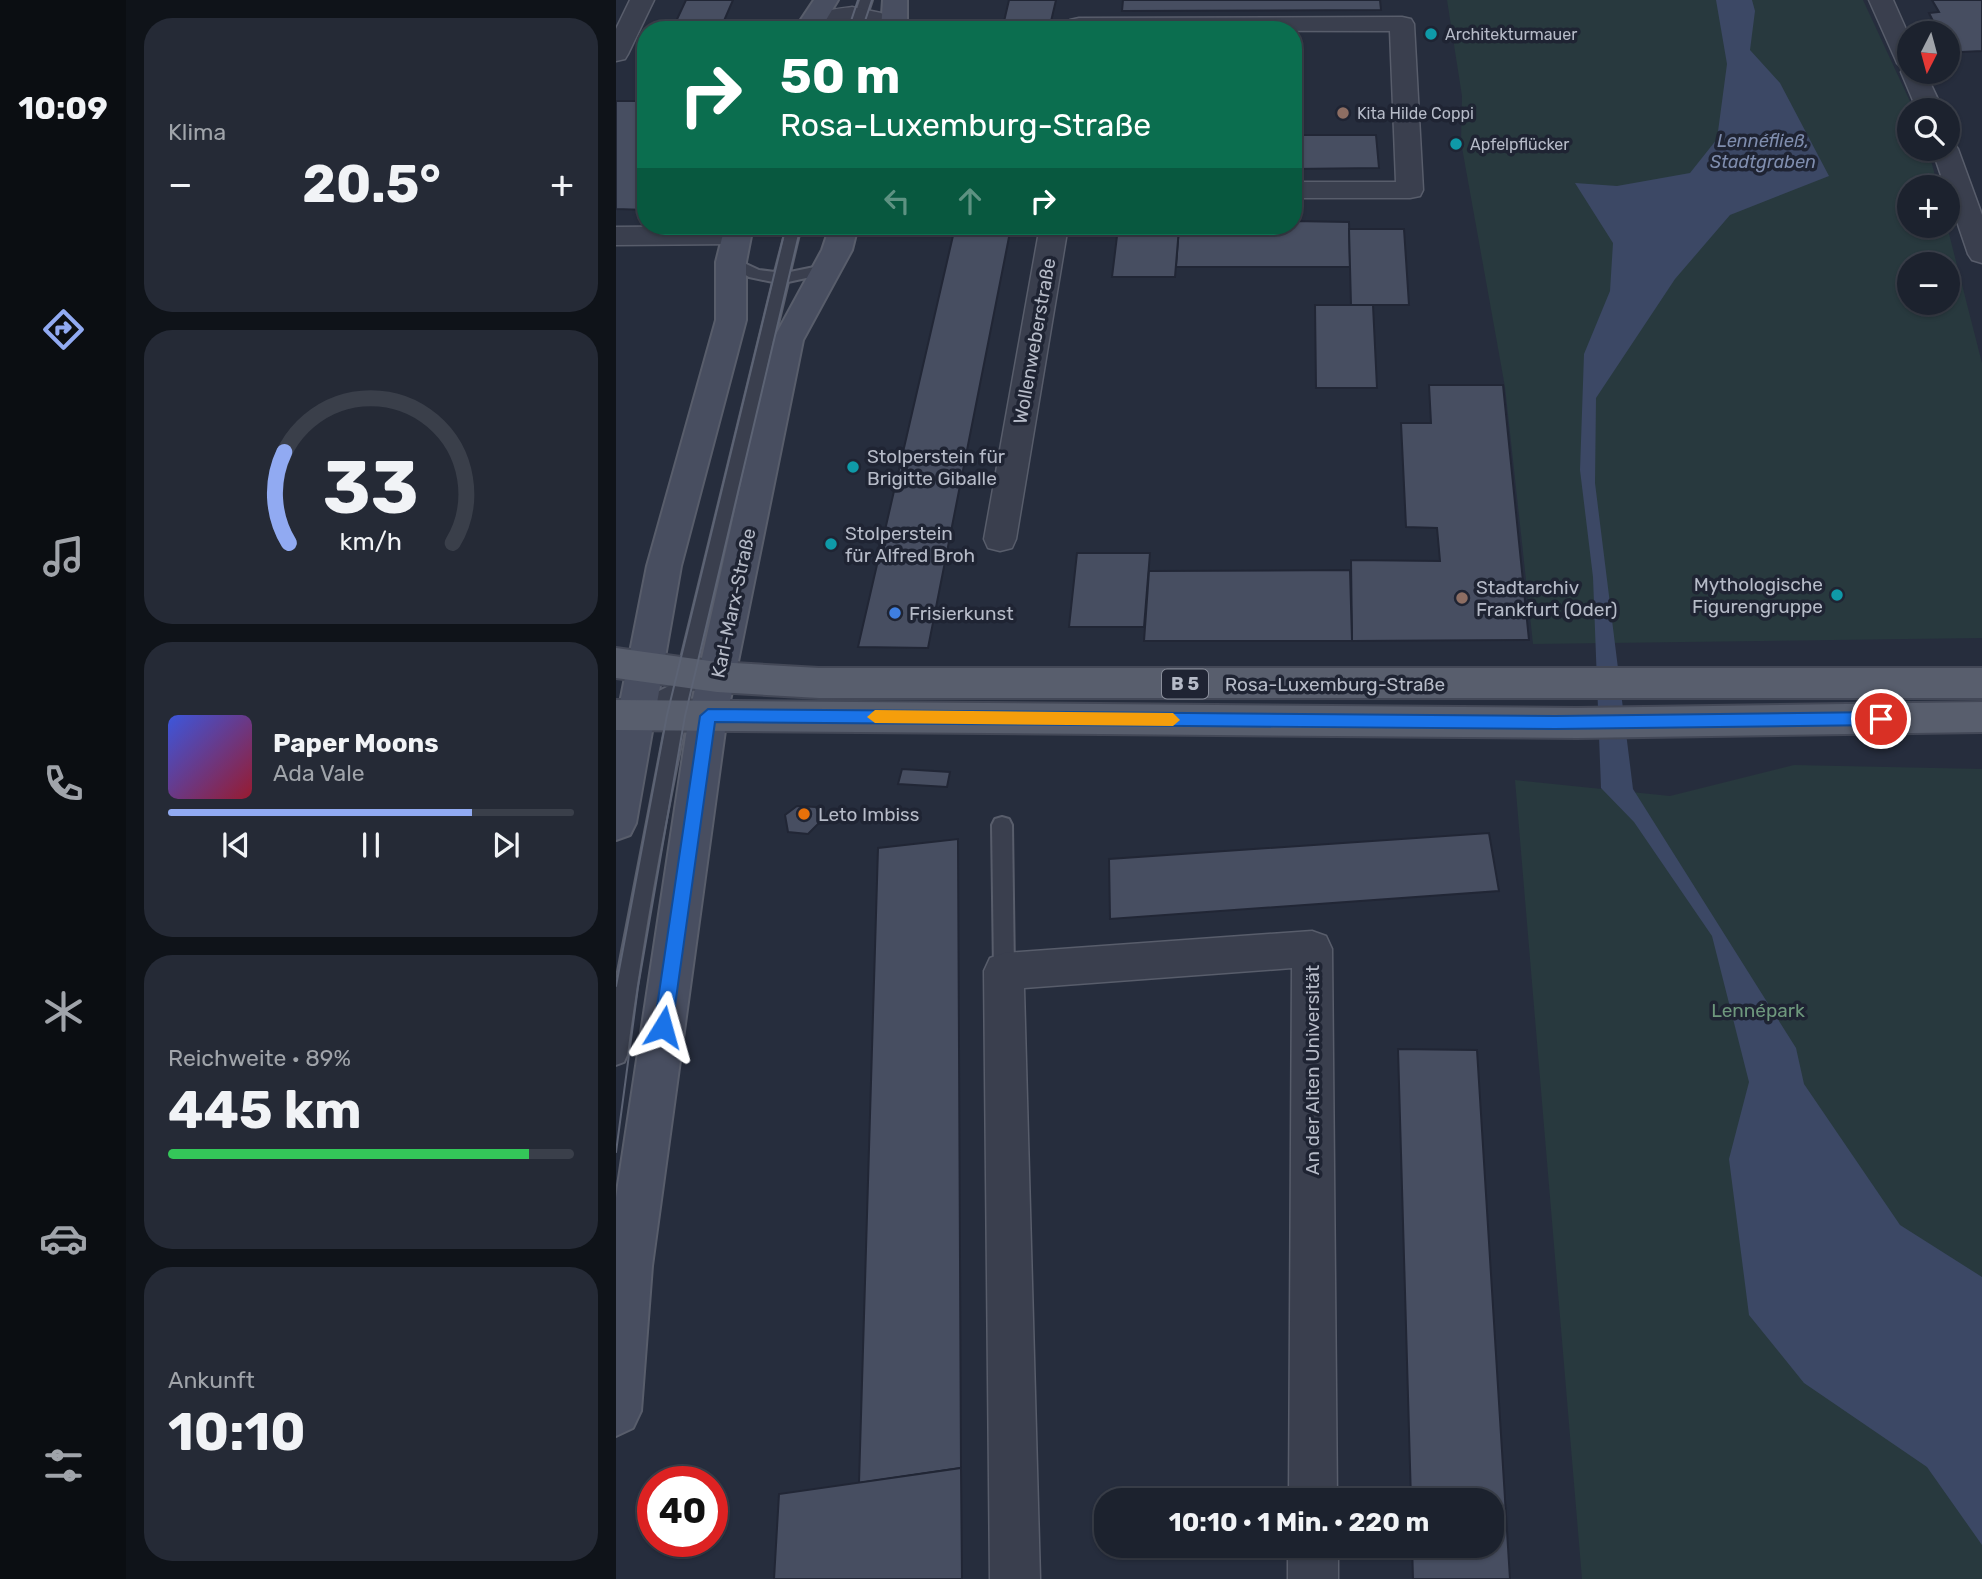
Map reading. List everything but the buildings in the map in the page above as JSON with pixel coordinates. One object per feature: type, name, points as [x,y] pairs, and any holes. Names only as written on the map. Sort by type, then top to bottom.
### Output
[{"type":"main road","name":"Rosa-Luxemburg-Straße","points":[[631,665],[697,695],[812,716],[1555,723],[1982,718]]},
{"type":"main road","name":"Rosa-Luxemburg-Straße","points":[[627,711],[697,695],[819,683],[1982,683]]},
{"type":"street","points":[[616,54],[642,0]]},
{"type":"street","points":[[813,21],[827,0]]},
{"type":"street","points":[[894,21],[895,0]]},
{"type":"street","points":[[1080,21],[1083,0]]},
{"type":"street","points":[[1881,0],[1897,36]]},
{"type":"street","points":[[825,21],[839,15],[861,15],[882,21]]},
{"type":"street","points":[[1302,25],[1402,24],[1410,190],[1302,190]]},
{"type":"street","points":[[1949,161],[1982,254]]},
{"type":"street","name":"Karl-Marx-Straße","points":[[616,1411],[629,1266],[697,695],[788,340],[837,250],[841,235]]},
{"type":"street","name":"Wollenweberstraße","points":[[1000,539],[1052,235]]},
{"type":"street","points":[[616,236],[736,241],[731,320],[664,566],[631,665],[616,823]]},
{"type":"street","name":"An der Alten Universität","points":[[1004,971],[1312,949],[1313,1488]]},
{"type":"street","points":[[1004,971],[1015,1579]]},
{"type":"street","points":[[1313,1558],[1313,1579]]},
{"type":"lane","points":[[616,1055],[629,964],[697,695],[792,235]]},
{"type":"lane","points":[[736,241],[749,274],[781,277],[824,271]]},
{"type":"lane","points":[[1002,825],[1004,971]]},
{"type":"green space","points":[[1447,0],[1863,0],[1897,73],[1897,84],[1902,84],[1908,98],[1897,98],[1897,161],[1931,161],[1935,175],[1897,175],[1897,238],[1950,238],[1954,252],[1897,252],[1897,315],[1960,315],[1960,277],[1982,363],[1982,638],[1533,644],[1505,387],[1461,142],[1462,96]]},
{"type":"green space","name":"Lennépark","points":[[1794,765],[1982,769],[1982,1579],[1582,1579],[1515,780],[1670,796]]},
{"type":"water","name":"Lennéfließ, Stadtgraben","points":[[1716,0],[1752,0],[1755,11],[1750,50],[1780,83],[1829,176],[1730,215],[1675,279],[1596,398],[1595,483],[1633,789],[1796,1048],[1804,1084],[1900,1225],[1982,1277],[1982,1545],[1927,1467],[1804,1383],[1749,1315],[1729,1159],[1749,1082],[1712,936],[1634,822],[1601,788],[1593,577],[1580,470],[1584,354],[1610,291],[1613,243],[1575,183],[1617,186],[1690,173],[1717,139],[1727,64]]},
{"type":"tram line","points":[[851,21],[858,0]]},
{"type":"tram line","points":[[865,21],[872,0]]},
{"type":"tram line","points":[[616,986],[667,715],[784,235]]},
{"type":"tram line","points":[[616,1152],[638,987],[685,716],[799,235]]},
{"type":"slow traffic","points":[[875,717],[1173,720]]},
{"type":"place","name":"Architekturmauer","points":[[1431,34]]},
{"type":"place","name":"Kita Hilde Coppi","points":[[1343,113]]},
{"type":"place","name":"Apfelpflücker","points":[[1456,144]]},
{"type":"place","name":"Stolperstein für Brigitte Giballe","points":[[853,467]]},
{"type":"place","name":"Stolperstein für Alfred Broh","points":[[831,544]]},
{"type":"place","name":"Mythologische Figurengruppe","points":[[1837,595]]},
{"type":"place","name":"Stadtarchiv Frankfurt (Oder)","points":[[1462,598]]},
{"type":"place","name":"Frisierkunst","points":[[895,613]]},
{"type":"place","name":"Leto Imbiss","points":[[804,814]]},
{"type":"route","points":[[663,1027],[708,716],[1555,723],[1881,719]]}]
